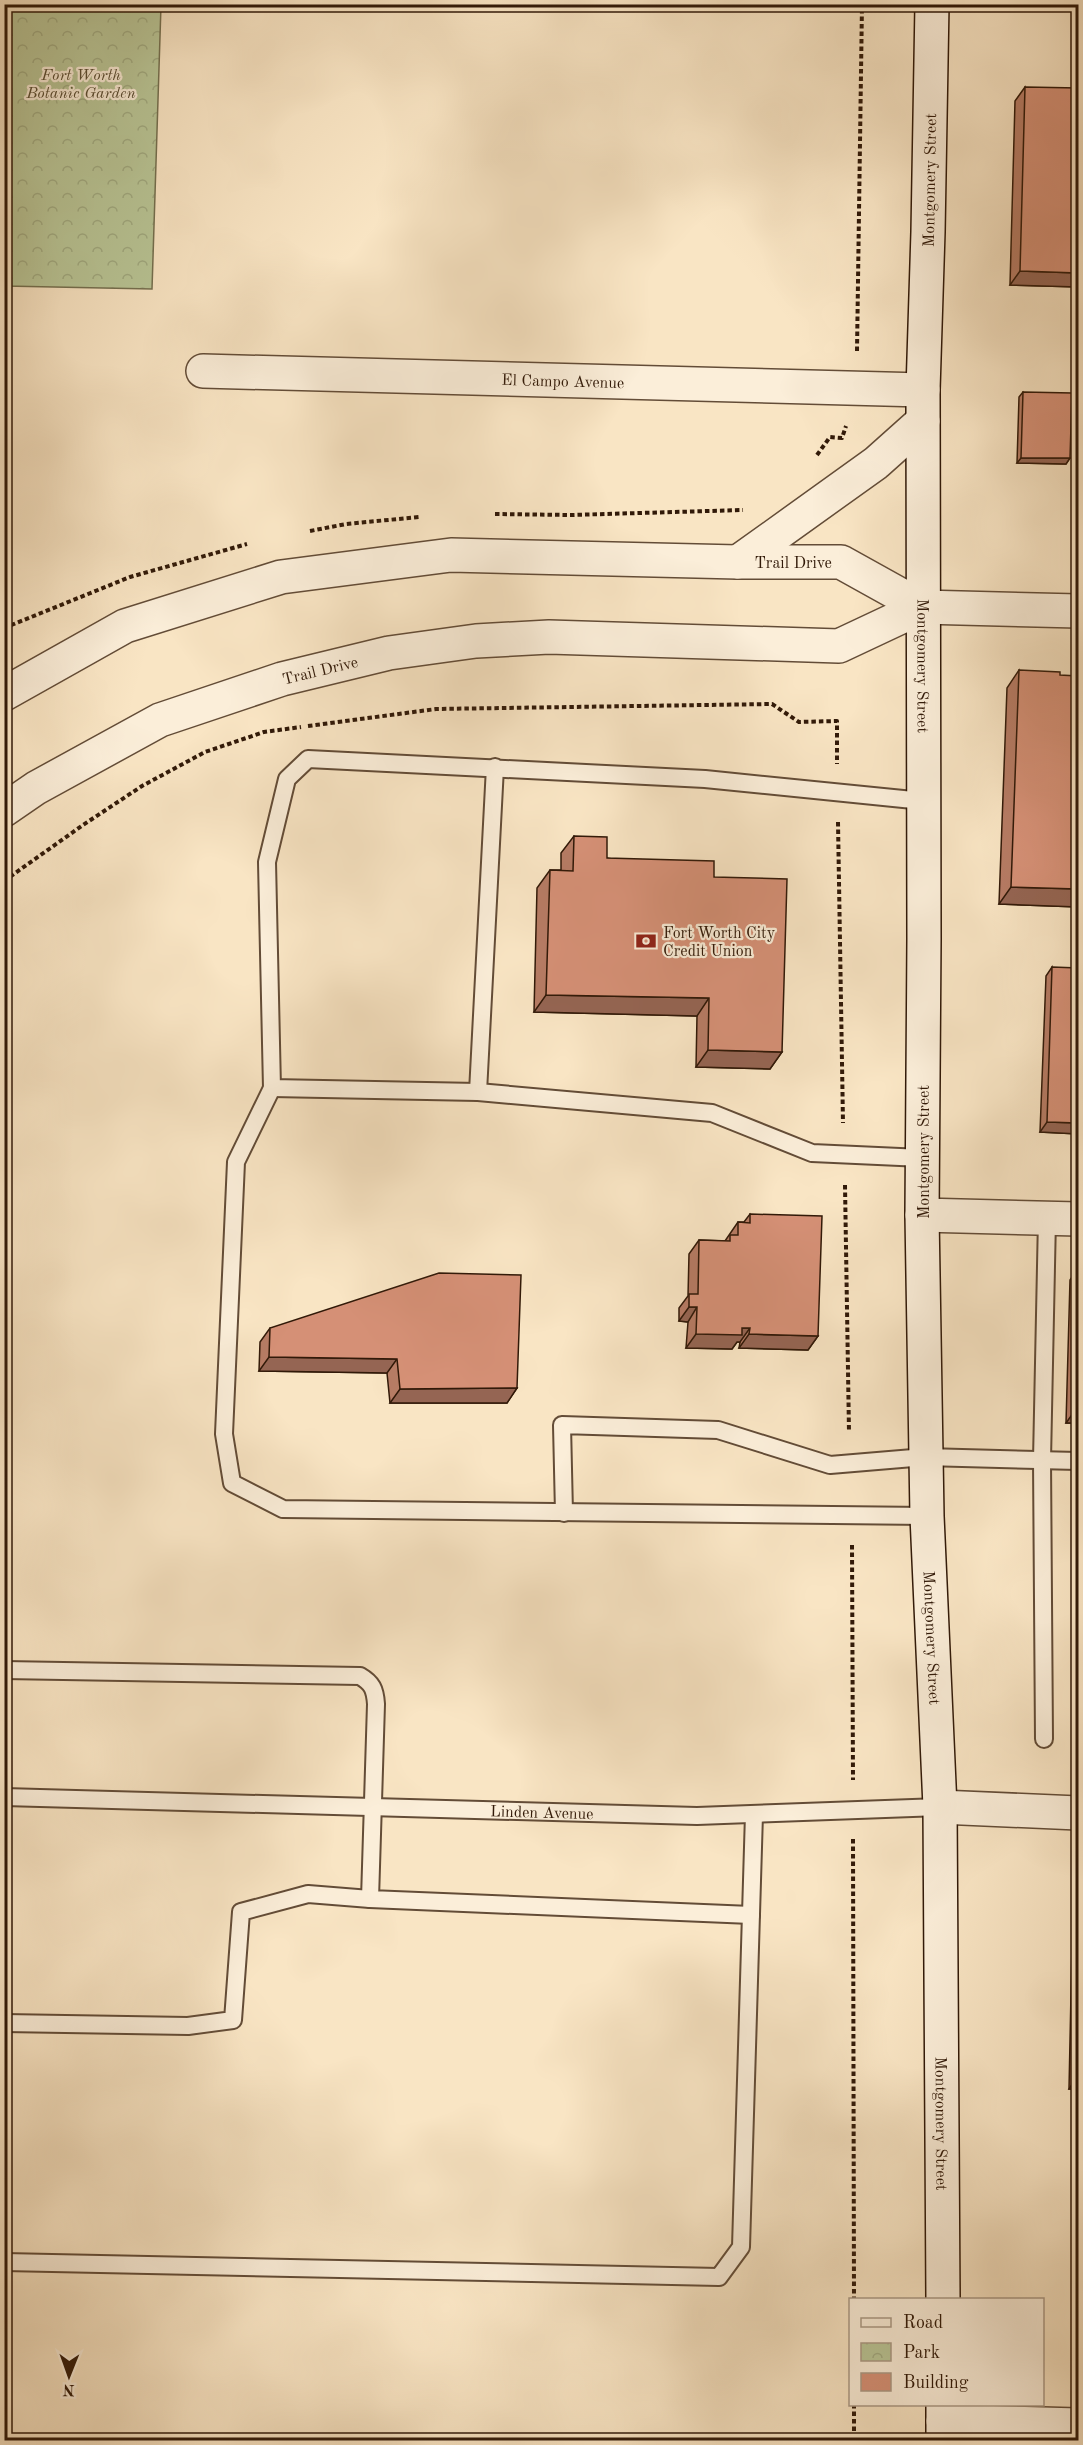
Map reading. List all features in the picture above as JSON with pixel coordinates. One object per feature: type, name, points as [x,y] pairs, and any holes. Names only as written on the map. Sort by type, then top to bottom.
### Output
[{"type":"street","name":"Montgomery Street","points":[[932,4],[922,405],[922,1215],[925,1457],[940,1808],[943,2298]]},
{"type":"street","name":"El Campo Avenue","points":[[203,371],[857,389],[922,405]]},
{"type":"street","points":[[738,562],[876,463],[922,405]]},
{"type":"street","name":"Trail Drive","points":[[4,694],[125,626],[281,577],[451,555],[738,562],[841,562],[922,607]]},
{"type":"street","points":[[922,607],[1078,611]]},
{"type":"street","name":"Trail Drive","points":[[4,810],[36,788],[160,720],[282,679],[389,653],[476,640],[549,637],[839,646],[922,607]]},
{"type":"street","points":[[922,1215],[1063,1219]]},
{"type":"street","name":"Linden Avenue","points":[[940,1808],[1078,1813]]},
{"type":"street","points":[[943,2422],[1078,2425]]},
{"type":"lane","points":[[923,801],[705,779],[308,759],[286,779],[267,862],[272,1088],[236,1162],[224,1434],[232,1483],[283,1509],[927,1516]]},
{"type":"lane","points":[[478,1092],[495,767]]},
{"type":"lane","points":[[272,1088],[478,1092],[712,1113],[812,1153],[922,1158]]},
{"type":"lane","points":[[1044,1739],[1042,1460],[1063,1219]]},
{"type":"lane","points":[[564,1513],[562,1425],[718,1430],[830,1465],[925,1457],[1078,1461]]},
{"type":"lane","points":[[4,1670],[360,1676],[370,1682],[375,1690],[376,1704],[370,1899]]},
{"type":"lane","name":"Linden Avenue","points":[[4,1797],[697,1816],[940,1808]]},
{"type":"lane","points":[[4,2262],[719,2277],[741,2247],[754,1814]]},
{"type":"lane","points":[[4,2023],[188,2026],[233,2020],[241,1912],[308,1894],[370,1899],[751,1915]]},
{"type":"path","points":[[810,462],[830,438],[842,438],[857,389],[862,4]]},
{"type":"path","points":[[854,2406],[854,2440]]},
{"type":"green space","name":"Fort Worth Botanic Garden","points":[[5,4],[161,5],[152,289],[5,286]]},
{"type":"building","points":[[1025,87],[1078,88],[1078,273],[1020,271]]},
{"type":"building","points":[[1023,392],[1072,393],[1070,458],[1021,458]]},
{"type":"building","points":[[1019,670],[1060,672],[1060,675],[1078,676],[1078,889],[1011,887]]},
{"type":"building","points":[[574,836],[607,837],[607,858],[714,861],[714,877],[787,879],[782,1052],[708,1050],[709,998],[546,995],[550,870],[573,871]]},
{"type":"building","points":[[1052,967],[1078,968],[1078,1123],[1047,1122]]},
{"type":"building","points":[[750,1214],[822,1216],[818,1336],[749,1334],[750,1328],[742,1328],[742,1335],[696,1334],[697,1307],[689,1307],[689,1294],[698,1294],[699,1240],[730,1241],[730,1235],[738,1235],[738,1222],[750,1223]]},
{"type":"building","points":[[439,1273],[521,1275],[517,1388],[400,1389],[397,1359],[269,1357],[270,1328]]},
{"type":"building","points":[[1078,1314],[1078,1409],[1076,1409]]},
{"type":"place","name":"Fort Worth City Credit Union","points":[[646,941]]}]
